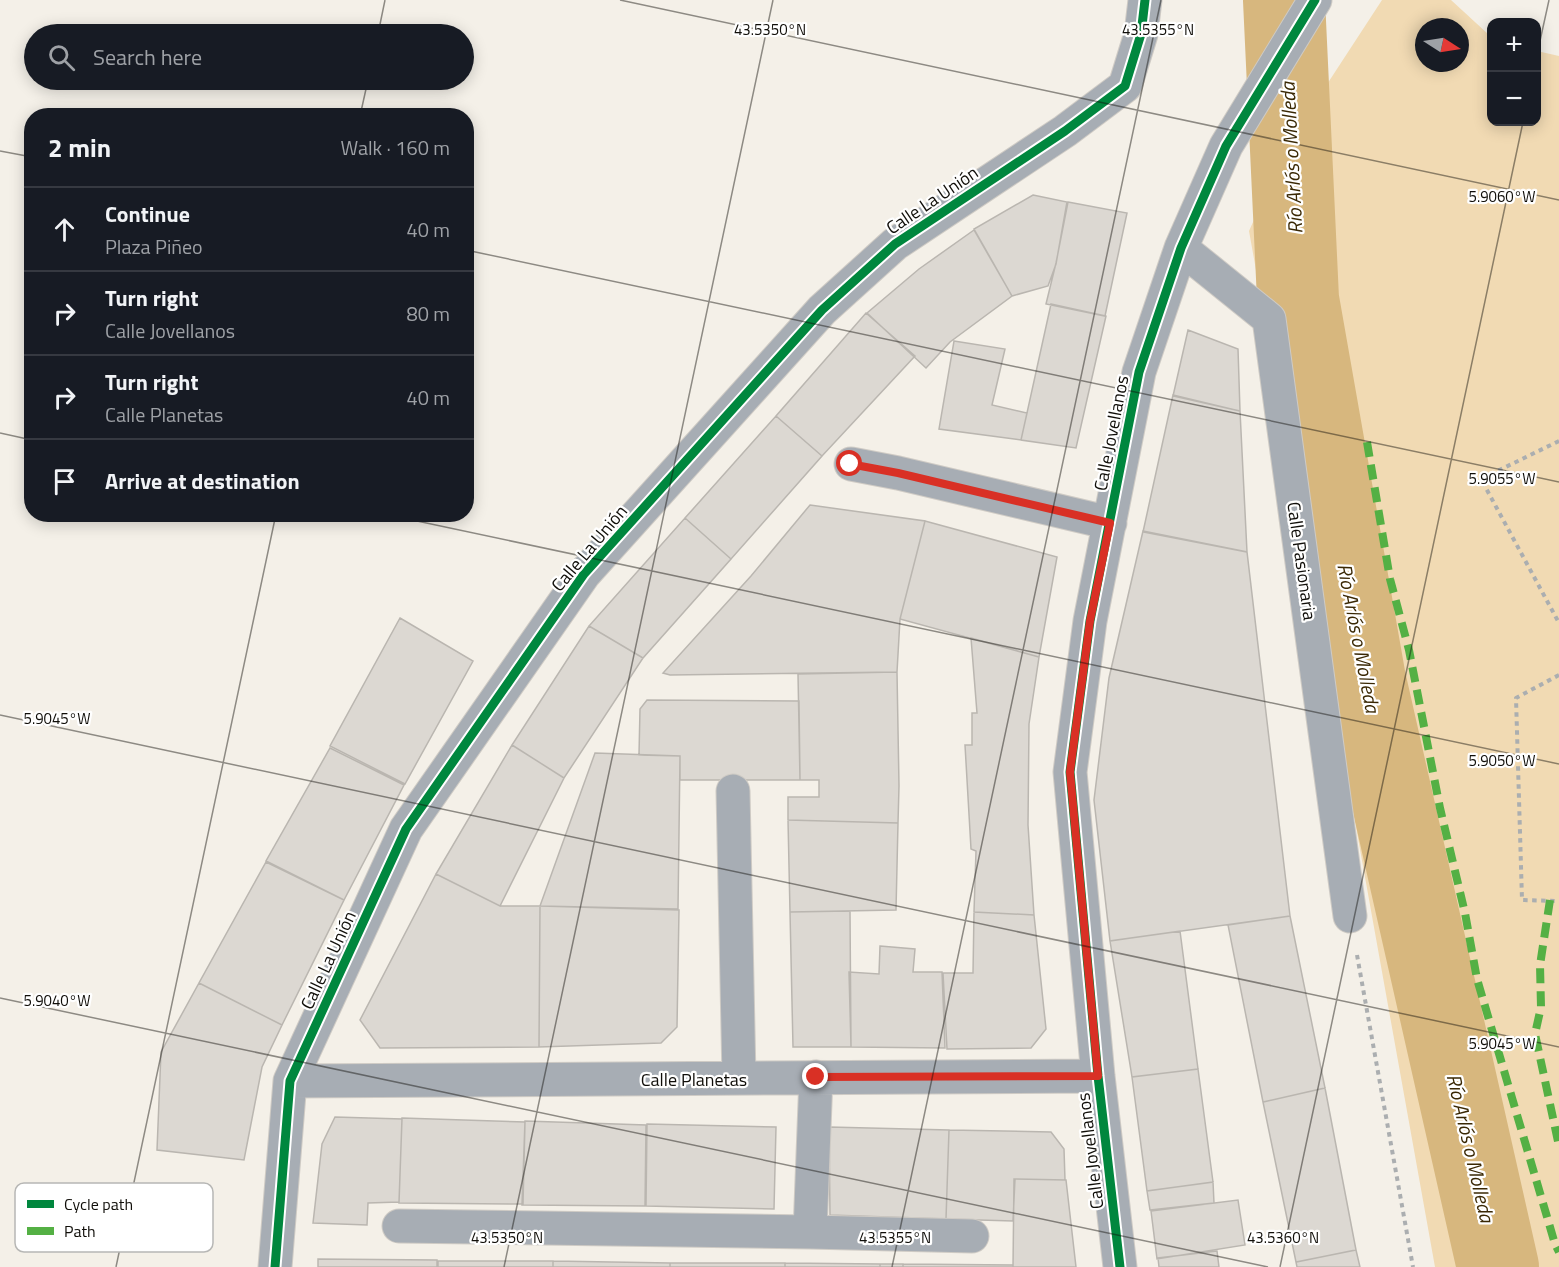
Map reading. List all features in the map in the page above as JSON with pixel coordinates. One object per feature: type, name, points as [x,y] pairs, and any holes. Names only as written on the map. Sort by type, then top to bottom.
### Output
[{"type":"street","name":"Calle La Unión","points":[[275,1267],[290,1081],[406,829],[584,574],[822,310],[895,244],[1065,131],[1125,86],[1141,34],[1145,0]]},
{"type":"street","name":"Calle Jovellanos","points":[[1120,1267],[1098,1076],[1070,772],[1090,621],[1139,372],[1181,248],[1226,146],[1315,0]]},
{"type":"street","name":"Calle Pasionaria","points":[[1181,248],[1269,319],[1350,916]]},
{"type":"street","points":[[850,464],[898,473],[1110,523]]},
{"type":"street","points":[[733,791],[739,1078]]},
{"type":"street","name":"Calle Planetas","points":[[290,1081],[1098,1076]]},
{"type":"street","points":[[810,1232],[816,1077]]},
{"type":"street","points":[[399,1226],[972,1236]]},
{"type":"path","points":[[1559,441],[1481,479],[1559,623]]},
{"type":"path","points":[[1559,675],[1516,698],[1522,900],[1559,901]]},
{"type":"path","points":[[1350,916],[1413,1267]]},
{"type":"path","points":[[1408,1267],[1410,1253]]},
{"type":"shaded area","points":[[1382,0],[1451,0],[1487,33],[1487,126],[1541,126],[1541,52],[1559,56],[1559,1267],[1435,1267],[1249,231],[1288,144]]},
{"type":"building","points":[[1033,195],[1067,202],[1056,264],[1048,286],[1012,296],[974,229]]},
{"type":"building","points":[[1068,202],[1127,213],[1105,316],[1046,304]]},
{"type":"building","points":[[974,230],[1012,296],[950,342],[926,368],[867,313],[919,269]]},
{"type":"building","points":[[1051,304],[1106,316],[1076,448],[1021,440]]},
{"type":"building","points":[[866,313],[915,356],[822,456],[776,416]]},
{"type":"building","points":[[1188,330],[1238,349],[1240,411],[1173,396]]},
{"type":"building","points":[[954,341],[1005,349],[992,405],[1027,413],[1021,440],[939,429]]},
{"type":"building","points":[[1173,395],[1240,411],[1247,552],[1143,532]]},
{"type":"building","points":[[776,416],[822,456],[731,559],[685,518]]},
{"type":"building","points":[[810,505],[925,521],[900,619],[897,672],[670,675],[663,673],[751,576]]},
{"type":"building","points":[[685,518],[731,559],[643,658],[589,626]]},
{"type":"building","points":[[925,521],[1057,557],[1039,657],[900,619]]},
{"type":"building","points":[[1143,531],[1247,552],[1290,916],[1110,941],[1094,800],[1109,678]]},
{"type":"building","points":[[400,618],[473,661],[405,784],[330,746]]},
{"type":"building","points":[[589,626],[643,658],[564,778],[512,745]]},
{"type":"building","points":[[971,638],[1039,657],[1029,724],[1028,825],[1034,915],[974,912],[976,851],[971,849],[965,745],[972,745],[972,713],[977,713]]},
{"type":"building","points":[[897,672],[898,823],[788,820],[788,797],[819,797],[819,780],[800,780],[798,674]]},
{"type":"building","points":[[647,700],[799,701],[800,780],[680,780],[680,756],[639,755],[640,709]]},
{"type":"building","points":[[512,745],[564,778],[500,906],[436,874]]},
{"type":"building","points":[[330,748],[404,785],[344,900],[266,861]]},
{"type":"building","points":[[595,753],[680,756],[678,909],[540,906]]},
{"type":"building","points":[[788,820],[898,823],[896,910],[790,912]]},
{"type":"building","points":[[266,862],[344,900],[282,1025],[199,983]]},
{"type":"building","points":[[436,874],[500,906],[540,906],[539,1047],[380,1048],[360,1020]]},
{"type":"building","points":[[540,906],[679,910],[677,1027],[661,1043],[539,1047]]},
{"type":"building","points":[[850,911],[851,1047],[793,1047],[790,912]]},
{"type":"building","points":[[974,912],[1034,915],[1046,1029],[1031,1048],[947,1049],[943,973],[973,973]]},
{"type":"building","points":[[1290,916],[1325,1088],[1263,1102],[1228,925]]},
{"type":"building","points":[[1180,931],[1198,1069],[1132,1077],[1110,941]]},
{"type":"building","points":[[880,946],[915,949],[913,972],[942,972],[945,1048],[851,1047],[849,972],[879,974]]},
{"type":"building","points":[[199,983],[282,1025],[262,1067],[244,1160],[157,1150],[161,1052]]},
{"type":"building","points":[[1198,1069],[1213,1182],[1147,1191],[1132,1077]]},
{"type":"building","points":[[1325,1088],[1356,1250],[1296,1262],[1263,1102]]},
{"type":"building","points":[[335,1117],[402,1119],[399,1202],[368,1203],[367,1225],[313,1223],[322,1144]]},
{"type":"building","points":[[402,1118],[525,1122],[523,1204],[399,1203]]},
{"type":"building","points":[[525,1121],[646,1125],[645,1206],[522,1205]]},
{"type":"building","points":[[647,1124],[776,1127],[774,1209],[646,1206]]},
{"type":"building","points":[[829,1127],[949,1130],[946,1219],[830,1215]]},
{"type":"building","points":[[949,1130],[1051,1132],[1064,1149],[1065,1180],[1015,1179],[1013,1221],[946,1219]]},
{"type":"building","points":[[1014,1179],[1066,1180],[1076,1267],[1013,1267]]},
{"type":"building","points":[[1213,1182],[1214,1203],[1150,1210],[1147,1191]]},
{"type":"building","points":[[1238,1200],[1245,1245],[1157,1259],[1151,1211]]},
{"type":"building","points":[[1356,1250],[1360,1267],[1297,1267],[1296,1262]]},
{"type":"building","points":[[1217,1251],[1219,1267],[1159,1267],[1158,1258]]},
{"type":"building","points":[[318,1259],[437,1260],[437,1267],[318,1267]]},
{"type":"building","points":[[438,1261],[553,1261],[553,1267],[438,1267]]},
{"type":"building","points":[[553,1261],[670,1263],[670,1267],[553,1267]]},
{"type":"building","points":[[670,1263],[785,1263],[785,1267],[670,1267]]},
{"type":"building","points":[[785,1263],[880,1264],[880,1267],[785,1267]]},
{"type":"building","points":[[880,1264],[903,1264],[903,1267],[880,1267]]},
{"type":"building","points":[[903,1264],[1013,1265],[1013,1267],[903,1267]]},
{"type":"waterway","name":"Río Arlós o Molleda","points":[[1284,0],[1298,299],[1365,680],[1498,1267]]},
{"type":"marked path","points":[[1367,442],[1390,579],[1409,650],[1477,979],[1559,1252]]},
{"type":"marked path","points":[[1550,900],[1540,965],[1541,1007],[1535,1034],[1559,1146]]},
{"type":"cycle path","points":[[275,1267],[290,1081],[406,829],[584,574],[822,310],[895,244],[1065,131],[1125,86],[1141,34],[1145,0]]},
{"type":"cycle path","points":[[1120,1267],[1098,1076],[1070,772],[1090,621],[1139,372],[1181,248],[1226,146],[1315,0]]},
{"type":"route","points":[[816,1077],[1098,1076],[1070,772],[1090,621],[1110,523],[898,473],[850,464]]}]
